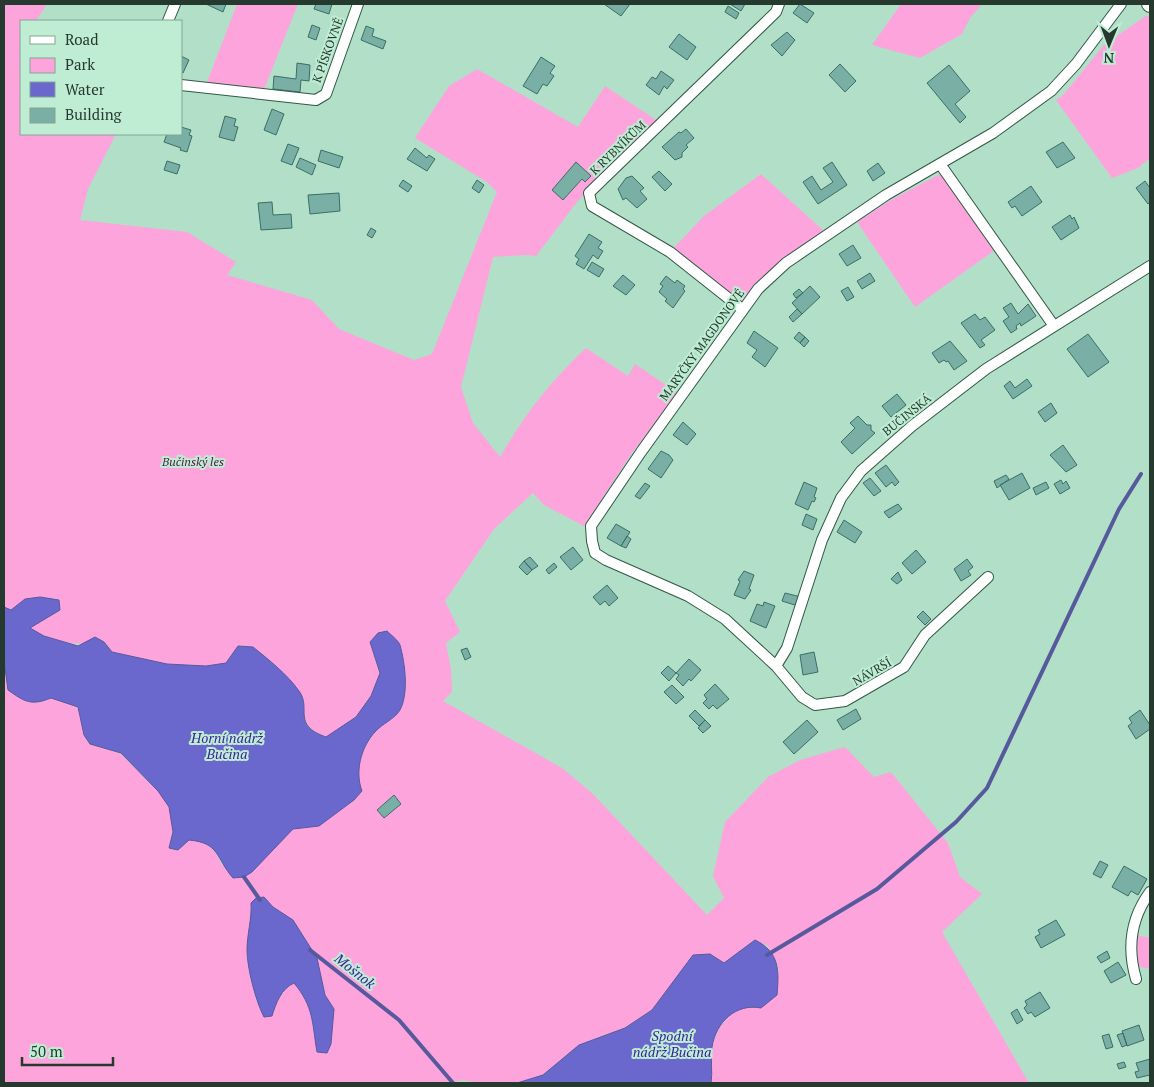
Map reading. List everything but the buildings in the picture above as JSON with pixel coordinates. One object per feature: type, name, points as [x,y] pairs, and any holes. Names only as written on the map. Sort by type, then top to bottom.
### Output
[{"type":"street","points":[[168,20],[175,4]]},
{"type":"street","name":"K PÍSKOVNĚ","points":[[182,86],[316,100],[326,94],[358,4]]},
{"type":"street","name":"K RYBNÍKŮM","points":[[742,309],[670,252],[592,206],[590,193],[776,12],[779,4]]},
{"type":"street","name":"MARYČKY MAGDONOVÉ","points":[[776,666],[726,619],[688,596],[606,560],[596,553],[592,541],[591,526],[758,288],[786,263],[886,194],[993,133],[1051,91],[1076,64],[1121,4]]},
{"type":"street","points":[[940,164],[1054,326]]},
{"type":"street","name":"BUČINSKÁ","points":[[776,666],[786,648],[822,540],[841,498],[861,471],[912,426],[986,368],[1150,266]]},
{"type":"street","name":"NÁVRŠÍ","points":[[776,666],[802,696],[815,704],[845,701],[904,667],[925,635],[988,577]]},
{"type":"street","points":[[1136,979],[1131,962],[1132,934],[1140,907],[1150,892]]},
{"type":"green space","name":"Bučinský les","points":[[4,4],[47,4],[37,20],[20,20],[20,135],[115,135],[88,189],[80,220],[187,232],[236,262],[227,275],[312,300],[339,329],[414,360],[432,354],[497,192],[487,182],[415,138],[449,86],[477,69],[578,127],[605,86],[656,120],[577,202],[536,256],[493,257],[461,387],[473,423],[500,457],[519,426],[539,399],[586,348],[628,376],[635,364],[678,393],[632,453],[584,526],[544,505],[533,493],[494,529],[445,601],[460,632],[446,643],[451,669],[452,692],[443,701],[562,768],[593,794],[707,915],[724,898],[713,876],[725,822],[768,777],[800,760],[845,747],[874,777],[891,772],[948,843],[960,877],[982,894],[942,932],[1029,1083],[711,1083],[711,1048],[720,1026],[733,1012],[750,1006],[779,969],[768,946],[755,940],[724,963],[710,954],[668,991],[652,1010],[625,1028],[579,1045],[543,1075],[517,1083],[478,1083],[463,1080],[451,1083],[4,1083],[4,661],[9,690],[33,702],[51,698],[78,707],[84,735],[90,744],[120,753],[158,791],[169,807],[178,850],[189,840],[202,842],[213,849],[222,865],[264,858],[293,829],[319,826],[354,800],[362,791],[359,767],[367,744],[377,730],[398,712],[404,693],[399,643],[370,642],[380,673],[371,696],[356,717],[327,737],[309,727],[304,716],[304,704],[299,691],[278,668],[253,647],[238,646],[226,663],[206,666],[167,664],[112,652],[104,642],[83,644],[65,642],[48,637],[29,628],[60,610],[59,600],[33,598],[11,610],[4,607]],"holes":[[[264,897],[273,907],[293,920],[317,958],[325,995],[334,1009],[314,1035],[309,1007],[303,994],[294,982],[288,986],[277,1001],[256,1001],[253,977],[251,903]]]},
{"type":"green space","points":[[237,4],[298,4],[263,92],[206,85]]},
{"type":"green space","points":[[901,4],[982,4],[970,18],[962,34],[920,58],[872,45]]},
{"type":"green space","points":[[1147,15],[1150,18],[1150,158],[1138,168],[1112,178],[1056,100],[1063,95],[1104,45]]},
{"type":"green space","points":[[942,173],[995,250],[915,307],[857,222],[891,200]]},
{"type":"green space","points":[[761,174],[825,232],[752,289],[740,304],[670,252],[704,216]]},
{"type":"green space","points":[[1136,935],[1150,938],[1150,969],[1137,966]]},
{"type":"water","name":"Horní nádrž Bučina","points":[[40,597],[59,600],[60,610],[30,628],[44,636],[78,646],[95,637],[104,642],[112,652],[167,664],[206,666],[226,663],[238,646],[253,647],[289,679],[299,691],[304,704],[306,722],[315,732],[326,737],[356,717],[371,696],[380,673],[370,642],[378,633],[387,631],[399,643],[402,652],[405,669],[403,703],[396,715],[379,728],[368,741],[359,766],[362,791],[354,800],[319,826],[293,829],[252,872],[244,877],[233,878],[216,852],[206,844],[189,840],[178,850],[169,848],[173,832],[169,807],[158,791],[121,753],[90,744],[84,735],[78,707],[51,698],[38,702],[28,702],[8,690],[4,661],[4,607],[11,610],[25,599]]},
{"type":"water","points":[[264,897],[273,907],[293,920],[317,958],[325,995],[334,1009],[331,1044],[327,1053],[317,1052],[309,1008],[294,983],[282,993],[272,1016],[264,1017],[261,1011],[250,975],[247,950],[251,903],[256,898]]},
{"type":"water","name":"Spodní nádrž Bučina","points":[[755,940],[769,950],[776,963],[778,970],[777,995],[761,1008],[743,1008],[723,1022],[714,1038],[712,1047],[711,1083],[517,1083],[543,1075],[579,1045],[625,1028],[652,1010],[693,955],[710,954],[724,963]]},
{"type":"waterway","points":[[767,955],[877,889],[956,822],[987,788],[1119,509],[1141,474]]},
{"type":"waterway","name":"Mošnok","points":[[244,877],[260,900]]},
{"type":"waterway","name":"Mošnok","points":[[310,950],[399,1020],[453,1083]]}]
